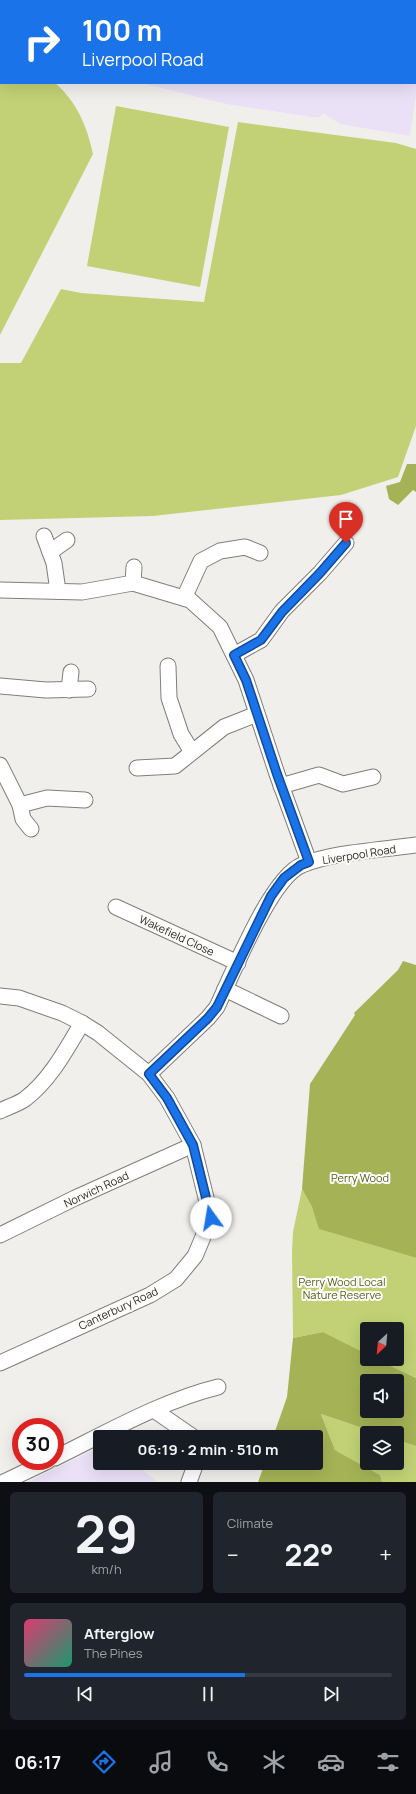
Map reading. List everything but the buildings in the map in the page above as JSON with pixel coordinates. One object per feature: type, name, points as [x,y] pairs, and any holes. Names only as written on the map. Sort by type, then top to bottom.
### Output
[{"type":"street","points":[[44,536],[54,563],[58,592]]},
{"type":"street","points":[[50,552],[67,540]]},
{"type":"street","points":[[234,655],[261,640],[282,612],[320,573],[346,543]]},
{"type":"street","points":[[184,598],[201,561],[220,551],[245,547],[260,553]]},
{"type":"street","points":[[133,583],[134,566]]},
{"type":"street","points":[[0,590],[82,592],[133,583],[190,600],[220,627],[246,680],[281,786],[309,862]]},
{"type":"street","points":[[168,666],[169,698],[181,734],[192,752]]},
{"type":"street","points":[[69,690],[72,672]]},
{"type":"street","points":[[0,686],[46,690],[88,689]]},
{"type":"street","points":[[137,768],[175,766],[224,727],[258,714]]},
{"type":"street","points":[[0,764],[20,805],[23,819],[31,828]]},
{"type":"street","points":[[281,786],[319,775],[343,784],[373,776]]},
{"type":"street","points":[[20,805],[47,798],[85,800]]},
{"type":"street","name":"Liverpool Road","points":[[149,1074],[208,1018],[217,1007],[271,896],[284,878],[301,865],[326,857],[416,845]]},
{"type":"street","name":"Wakefield Close","points":[[116,907],[238,963]]},
{"type":"street","points":[[225,989],[281,1016]]},
{"type":"street","name":"Canterbury Road","points":[[0,996],[18,998],[55,1010],[82,1023],[109,1041],[149,1074],[167,1098],[193,1145],[211,1218],[196,1256],[176,1279],[150,1295],[0,1363]]},
{"type":"street","points":[[0,1111],[24,1100],[38,1088],[52,1072],[82,1023]]},
{"type":"street","name":"Norwich Road","points":[[0,1235],[75,1198],[193,1145]]},
{"type":"street","points":[[64,1454],[154,1410],[197,1392],[218,1387]]},
{"type":"street","points":[[154,1410],[183,1430]]},
{"type":"street","points":[[4,1482],[29,1470]]},
{"type":"street","points":[[189,1482],[193,1470]]},
{"type":"shaded area","points":[[146,84],[416,84],[416,96],[410,136],[340,124],[323,113],[319,118],[226,104]]},
{"type":"shaded area","points":[[93,1450],[93,1470],[142,1470],[158,1482],[28,1482],[53,1470],[64,1470],[64,1464]]},
{"type":"green space","points":[[0,84],[56,84],[63,90],[80,115],[88,134],[93,154],[0,335]]},
{"type":"green space","points":[[116,106],[229,127],[200,287],[87,266]]},
{"type":"green space","points":[[238,122],[396,143],[416,149],[416,426],[398,477],[341,495],[153,516],[0,520],[0,363],[21,363],[61,289],[81,293],[204,302]]},
{"type":"green space","points":[[407,464],[416,464],[416,492],[413,490],[398,505],[389,499],[386,486],[400,482]]},
{"type":"green space","name":"Perry Wood","points":[[403,961],[416,965],[416,1258],[319,1229],[312,1207],[302,1189],[310,1084],[355,1015],[354,1013],[398,970]]},
{"type":"green space","name":"Perry Wood Local Nature Reserve","points":[[302,1189],[312,1207],[320,1229],[416,1258],[416,1378],[391,1366],[404,1366],[404,1322],[360,1322],[360,1350],[323,1332],[293,1338],[293,1232]]},
{"type":"green space","points":[[323,1332],[360,1350],[360,1366],[391,1366],[416,1378],[416,1446],[404,1442],[404,1426],[360,1426],[360,1427],[321,1414],[335,1450],[360,1464],[360,1470],[371,1470],[380,1475],[382,1482],[258,1482],[262,1470],[323,1470],[323,1430],[275,1430],[287,1397],[293,1338]]},
{"type":"green space","points":[[321,1414],[360,1427],[360,1464],[335,1450]]},
{"type":"green space","points":[[404,1442],[416,1446],[416,1482],[382,1482],[380,1475],[371,1470],[404,1470]]},
{"type":"route","points":[[211,1218],[193,1145],[167,1098],[149,1074],[208,1018],[217,1007],[271,896],[284,878],[301,865],[309,862],[277,774],[246,680],[234,655],[253,646],[261,640],[282,612],[320,573],[346,543]]}]
